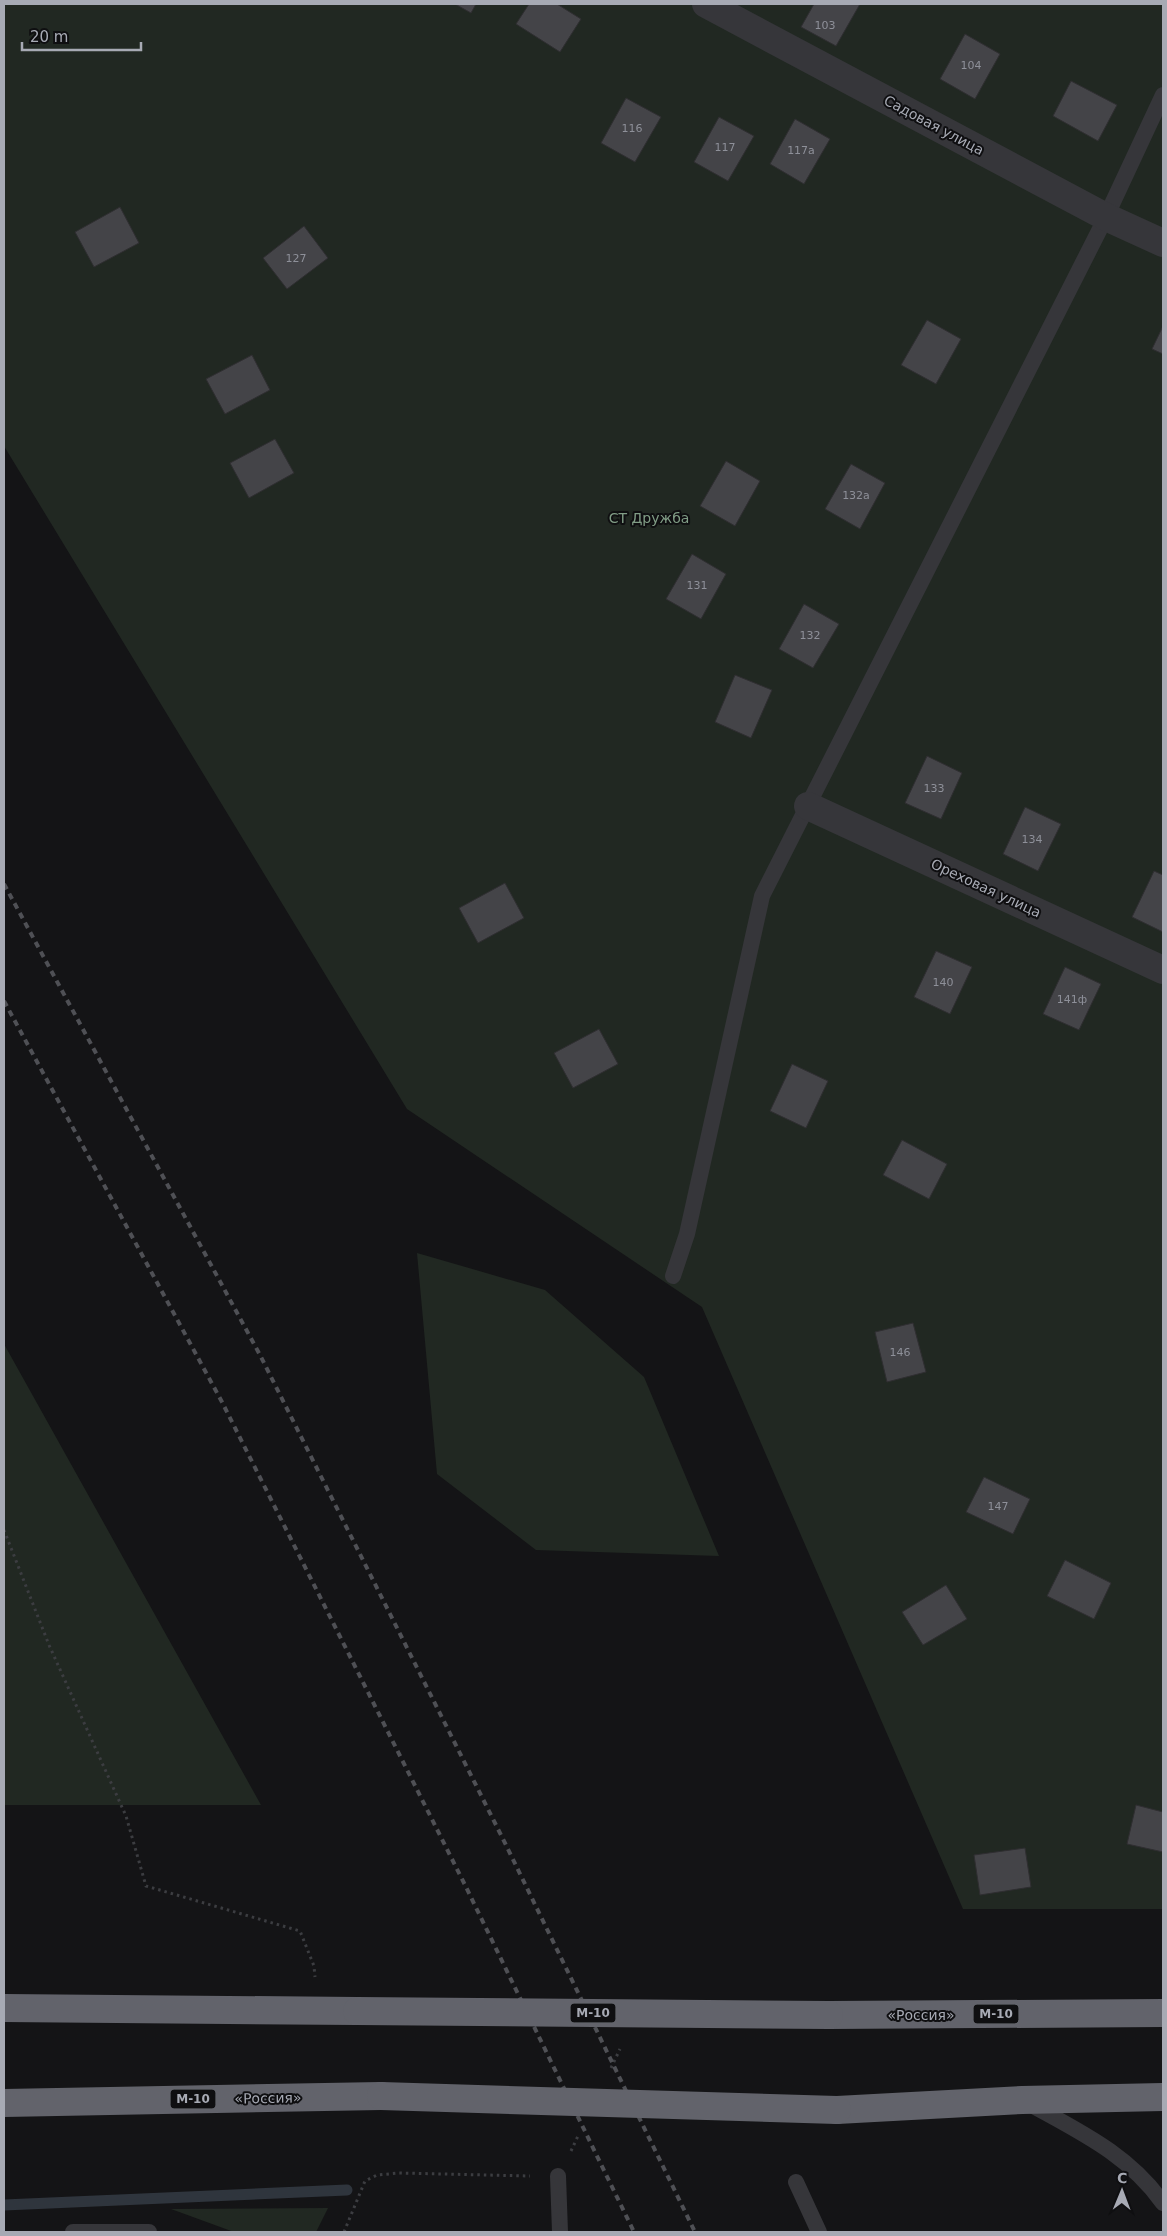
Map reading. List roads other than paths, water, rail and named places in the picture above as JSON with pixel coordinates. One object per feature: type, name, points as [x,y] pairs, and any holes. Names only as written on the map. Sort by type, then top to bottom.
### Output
[{"type":"highway","name":"«Россия»","points":[[4,2008],[829,2016],[1163,2013]]},
{"type":"highway","name":"«Россия»","points":[[4,2103],[381,2096],[837,2110],[1022,2100]]},
{"type":"highway","name":"М-10","points":[[1022,2100],[1163,2097]]},
{"type":"street","name":"Садовая улица","points":[[706,4],[1106,217],[1163,243]]},
{"type":"street","name":"Ореховая улица","points":[[808,806],[1163,970]]},
{"type":"lane","points":[[673,1276],[687,1234],[762,896],[1106,217],[1163,94]]},
{"type":"lane","points":[[1022,2100],[1100,2143],[1128,2163],[1152,2187],[1163,2203]]},
{"type":"lane","points":[[558,2176],[560,2232]]},
{"type":"lane","points":[[796,2182],[820,2232]]},
{"type":"lane","points":[[73,2232],[149,2232]]},
{"type":"waterway","points":[[4,2205],[347,2190]]},
{"type":"railway","points":[[4,884],[260,1355],[503,1839],[695,2232]]},
{"type":"railway","points":[[4,1001],[222,1402],[465,1885],[634,2232]]},
{"type":"park label","name":"СТ Дружба","points":[[649,518]]}]
